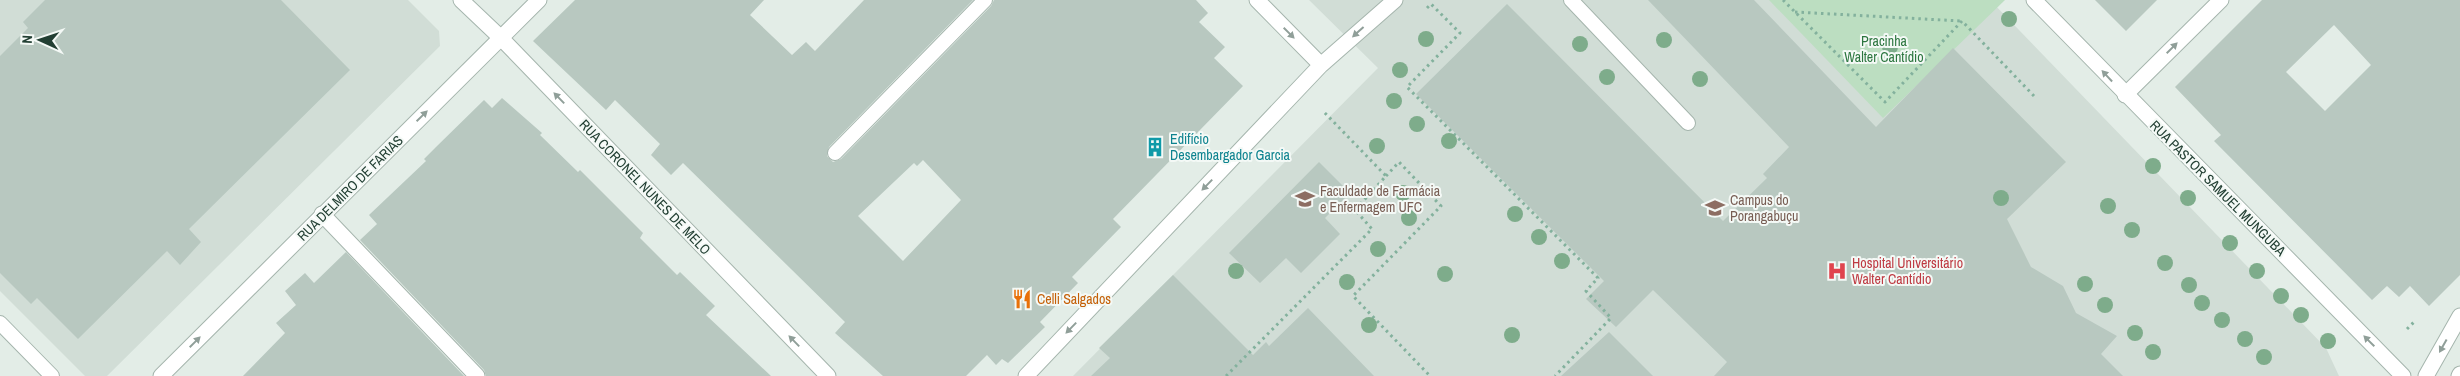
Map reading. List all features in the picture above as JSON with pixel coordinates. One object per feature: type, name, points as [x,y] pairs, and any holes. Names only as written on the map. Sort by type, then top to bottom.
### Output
[{"type":"street","name":"RUA CORONEL NUNES DE MELO","points":[[461,0],[502,38],[828,376]]},
{"type":"street","name":"RUA DELMIRO DE FARIAS","points":[[161,376],[538,0]]},
{"type":"street","points":[[1257,0],[1321,65]]},
{"type":"street","points":[[1026,376],[1321,65],[1395,0]]},
{"type":"street","name":"RUA PASTOR SAMUEL MUNGUBA","points":[[2034,0],[2403,376]]},
{"type":"street","points":[[2126,95],[2221,0]]},
{"type":"street","points":[[322,214],[477,376]]},
{"type":"street","points":[[2426,376],[2460,316]]},
{"type":"lane","points":[[835,152],[985,0]]},
{"type":"lane","points":[[1571,0],[1688,123]]},
{"type":"lane","points":[[0,323],[52,376]]},
{"type":"path","points":[[1783,0],[1885,102],[1962,21]]},
{"type":"path","points":[[1427,8],[1431,4],[1460,33],[1407,87],[1598,278],[1586,291],[1611,318],[1555,376]]},
{"type":"path","points":[[1795,12],[1962,21],[2034,96]]},
{"type":"path","points":[[1323,112],[1386,176]]},
{"type":"path","points":[[1226,376],[1372,229],[1355,210],[1399,162],[1441,206],[1353,296],[1430,376]]},
{"type":"path","points":[[2407,329],[2415,321]]},
{"type":"shaded area","points":[[0,0],[408,0],[439,31],[440,46],[107,376],[85,376],[0,291]]},
{"type":"shaded area","name":"Campus do Porangabuçu","points":[[1309,0],[1990,0],[2326,348],[2339,376],[1073,376],[1378,68]]},
{"type":"green space","name":"Pracinha Walter Cantídio","points":[[1769,0],[2005,0],[1883,118]]},
{"type":"building","points":[[45,0],[281,0],[350,70],[189,229],[201,242],[180,265],[167,251],[78,339],[37,298],[31,304],[0,273],[0,56],[28,28],[23,22]]},
{"type":"building","points":[[575,0],[764,0],[750,15],[792,55],[806,42],[815,51],[864,0],[973,0],[829,147],[827,156],[833,162],[841,159],[991,6],[994,0],[1196,0],[1208,13],[1199,22],[1225,47],[1214,58],[1243,86],[1113,219],[1121,227],[1072,277],[1078,283],[1040,322],[1045,327],[1008,363],[1002,359],[996,365],[987,355],[966,376],[883,376],[835,333],[845,322],[683,163],[671,175],[651,155],[660,144],[615,100],[606,110],[533,41]],"holes":[[[923,160],[961,200],[903,261],[858,216],[914,163],[917,166]]]},
{"type":"building","points":[[1648,0],[1754,0],[1876,127],[1953,48],[2066,162],[2007,219],[2031,267],[2063,286],[2076,313],[2117,336],[2101,354],[2123,376],[1714,376],[1727,362],[1653,290],[1616,327],[1586,299],[1604,281],[1416,94],[1507,4],[1723,221],[1767,178],[1763,174],[1789,147]]},
{"type":"building","points":[[2095,0],[2157,0],[2126,31]]},
{"type":"building","points":[[2262,0],[2460,0],[2460,275],[2429,306],[2410,286],[2399,297],[2387,286],[2372,300],[2214,141],[2221,135],[2175,87]],"holes":[[[2334,25],[2371,65],[2325,111],[2286,72]]]},
{"type":"building","points":[[502,98],[542,133],[540,135],[578,172],[580,170],[643,233],[640,238],[677,275],[680,272],[715,306],[706,315],[771,376],[486,376],[484,370],[360,240],[377,224],[369,215],[426,161],[424,159],[484,100],[492,108]]},
{"type":"building","points":[[1319,162],[1350,193],[1325,218],[1340,234],[1301,273],[1286,258],[1260,283],[1229,253]]},
{"type":"building","points":[[346,252],[464,376],[243,376],[285,333],[276,323],[296,305],[285,291],[305,273],[314,283]]},
{"type":"building","points":[[1173,275],[1253,355],[1266,342],[1269,346],[1308,308],[1374,376],[1091,376],[1110,358],[1099,348]]},
{"type":"building","points":[[1609,332],[1653,376],[1561,376]]},
{"type":"place","name":"Edifício Desembargador Garcia","points":[[1155,147]]},
{"type":"place","name":"Faculdade de Farmácia e Enfermagem UFC","points":[[1305,199]]},
{"type":"place","name":"Campus do Porangabuçu","points":[[1715,208]]},
{"type":"place","name":"Hospital Universitário Walter Cantídio","points":[[1837,271]]},
{"type":"place","name":"Celli Salgados","points":[[1022,299]]}]
